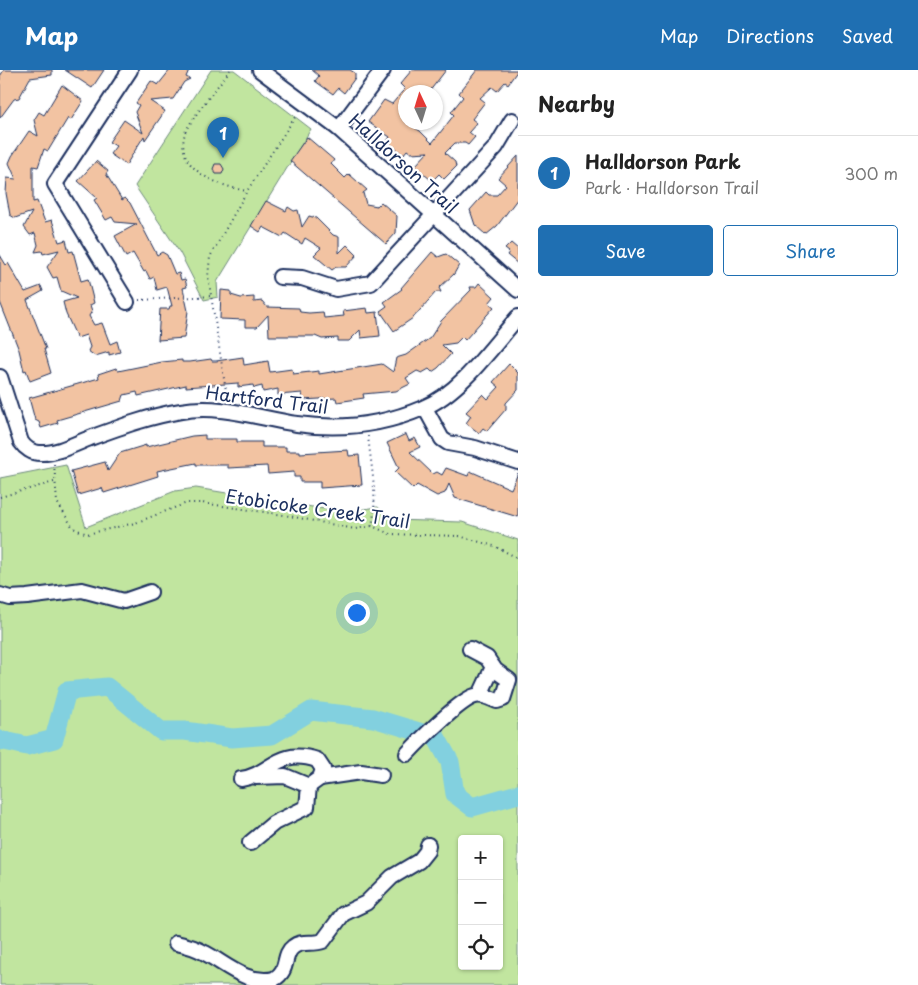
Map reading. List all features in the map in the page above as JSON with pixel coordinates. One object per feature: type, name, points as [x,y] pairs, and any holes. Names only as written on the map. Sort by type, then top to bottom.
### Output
[{"type":"street","points":[[127,302],[55,184],[130,70]]},
{"type":"street","name":"Halldorson Trail","points":[[260,70],[339,129],[518,290]]},
{"type":"street","points":[[339,129],[383,70]]},
{"type":"street","points":[[280,276],[302,278],[336,289],[366,286],[378,279],[496,147],[512,120]]},
{"type":"street","name":"Hartford Trail","points":[[0,377],[21,442],[34,452],[55,451],[165,414],[198,409],[229,411],[296,424],[327,426],[367,424],[425,408],[462,380],[518,317]]},
{"type":"street","points":[[425,408],[442,439],[448,444],[475,448],[518,462]]},
{"type":"street","points":[[1,598],[82,590],[124,601],[150,592]]},
{"type":"street","points":[[409,752],[439,722],[471,698],[480,695],[497,701],[504,697],[509,680],[493,667],[487,658],[470,649]]},
{"type":"street","points":[[480,695],[493,667]]},
{"type":"street","points":[[250,843],[274,823],[307,807],[315,782],[323,772],[321,763],[304,757],[276,762],[256,777]]},
{"type":"street","points":[[241,779],[285,776],[315,782],[361,772],[381,775]]},
{"type":"street","points":[[176,943],[206,953],[242,979],[257,982],[269,981],[284,971],[293,946],[323,941],[343,914],[366,903],[392,877],[419,861],[427,851],[428,845]]},
{"type":"path","points":[[230,70],[185,132],[183,148],[190,164],[204,175],[223,186],[247,191]]},
{"type":"path","points":[[229,411],[208,276],[210,257],[247,191],[304,103]]},
{"type":"path","points":[[127,302],[212,296]]},
{"type":"path","points":[[367,424],[374,495],[372,526]]},
{"type":"path","points":[[0,497],[54,482],[53,464],[57,462],[55,451]]},
{"type":"path","name":"Etobicoke Creek Trail","points":[[54,482],[58,502],[73,528],[87,534],[135,523],[187,503],[202,503],[284,515],[355,529],[372,526],[390,534],[459,536],[494,546],[518,558]]},
{"type":"green space","points":[[211,70],[234,70],[311,129],[217,282],[218,297],[204,300],[180,253],[135,186]]},
{"type":"green space","points":[[66,465],[86,527],[175,491],[196,488],[343,512],[378,507],[391,520],[462,522],[518,540],[518,985],[0,985],[0,478]]},
{"type":"building","points":[[4,70],[52,70],[52,75],[30,78],[19,98],[14,99],[0,118],[0,76]]},
{"type":"building","points":[[65,70],[104,70],[92,88]]},
{"type":"building","points":[[170,70],[189,70],[186,77],[190,79],[184,82],[173,99],[150,101],[165,111],[145,140],[144,136],[126,165],[110,154],[116,146],[109,142],[124,120],[143,133],[135,112],[139,105],[136,103],[151,81],[158,85]]},
{"type":"building","points":[[312,70],[350,70],[355,73],[355,78],[344,93],[338,88],[333,94],[315,81],[319,76]]},
{"type":"building","points":[[412,70],[446,70],[434,85],[400,84]]},
{"type":"building","points":[[477,70],[518,70],[508,84],[505,82],[497,91],[492,87],[480,98],[485,102],[472,119],[477,123],[469,132],[475,137],[468,145],[465,143],[455,143],[445,153],[455,162],[456,167],[444,179],[439,174],[432,181],[415,166],[428,152],[411,153],[407,150],[403,155],[387,141],[390,137],[368,122],[384,100],[392,104],[398,97],[398,130],[418,130],[432,143],[454,115],[451,112],[463,97],[459,93]]},
{"type":"building","points":[[62,85],[83,101],[71,120],[68,118],[48,151],[44,149],[38,167],[33,166],[33,202],[37,201],[45,222],[52,220],[59,242],[66,240],[69,252],[73,251],[81,281],[88,279],[94,303],[90,305],[92,311],[89,316],[94,325],[102,323],[110,344],[117,341],[120,352],[109,355],[109,352],[95,356],[88,351],[90,347],[86,335],[77,338],[66,314],[63,302],[77,298],[61,291],[57,277],[53,278],[47,267],[59,250],[43,254],[42,251],[35,252],[38,245],[35,233],[30,235],[24,227],[32,212],[15,218],[10,215],[6,193],[7,178],[16,179],[9,163],[12,156],[29,131],[38,136],[34,120],[39,112],[44,115]]},
{"type":"building","points":[[307,137],[334,160],[331,164],[345,178],[349,174],[367,190],[363,193],[366,204],[377,206],[381,202],[397,216],[396,233],[386,244],[290,161]]},
{"type":"building","points":[[518,156],[518,198],[497,226],[486,235],[475,225],[470,210],[486,192],[489,195],[497,195],[506,185],[498,178]]},
{"type":"building","points":[[96,161],[108,171],[106,174],[122,200],[125,198],[130,203],[157,255],[162,252],[167,255],[175,274],[179,273],[181,280],[185,279],[187,287],[183,288],[188,311],[184,338],[158,340],[160,309],[169,309],[172,306],[167,287],[157,290],[154,277],[150,279],[133,253],[126,257],[115,236],[137,224],[115,222],[112,217],[106,220],[94,200],[97,198],[78,181]]},
{"type":"building","points":[[215,164],[221,164],[224,169],[222,174],[216,174],[213,169]]},
{"type":"building","points":[[266,201],[286,211],[288,207],[294,211],[298,210],[302,227],[309,216],[316,218],[333,235],[339,237],[339,253],[347,245],[357,255],[346,267],[336,267],[332,270],[314,255],[321,248],[305,238],[302,244],[285,233],[282,237],[263,227],[260,232],[251,226]]},
{"type":"building","points":[[511,243],[518,249],[518,264],[507,255],[509,252],[505,249]]},
{"type":"building","points":[[432,252],[438,257],[446,254],[459,265],[454,274],[439,288],[441,292],[436,292],[413,318],[394,331],[380,311],[387,306],[384,302],[402,289]]},
{"type":"building","points":[[0,255],[6,265],[8,263],[25,292],[41,286],[43,291],[27,300],[46,349],[44,349],[51,373],[30,381],[26,370],[24,371],[19,350],[0,302]]},
{"type":"building","points":[[479,283],[494,297],[489,303],[494,307],[465,340],[462,337],[456,343],[442,345],[451,354],[438,368],[432,372],[429,369],[422,373],[417,371],[406,378],[410,384],[396,391],[363,394],[364,398],[337,402],[336,398],[303,400],[302,393],[278,395],[278,389],[263,392],[262,386],[254,388],[253,385],[238,387],[238,383],[186,387],[186,385],[138,396],[137,392],[124,395],[122,401],[57,420],[58,423],[41,428],[39,422],[35,420],[29,398],[99,378],[98,374],[116,368],[118,371],[162,362],[182,360],[182,362],[190,362],[211,359],[216,361],[243,357],[244,365],[268,361],[270,372],[292,369],[293,374],[319,371],[319,374],[382,364],[393,372],[396,358],[406,355],[430,338],[441,321],[471,290],[470,287],[476,287]]},
{"type":"building","points":[[221,290],[231,291],[231,295],[241,298],[254,297],[254,302],[262,301],[267,307],[299,308],[300,312],[309,313],[323,312],[324,318],[344,316],[343,311],[367,308],[368,313],[377,312],[380,336],[361,338],[360,330],[349,341],[338,341],[338,338],[322,339],[315,336],[269,336],[268,315],[257,327],[245,327],[245,320],[220,319]]},
{"type":"building","points":[[509,364],[518,373],[518,390],[506,403],[506,409],[487,431],[483,428],[479,433],[466,423],[471,416],[466,412],[483,394],[488,399],[499,387],[493,382]]},
{"type":"building","points":[[406,434],[409,441],[415,438],[420,447],[410,452],[433,474],[437,472],[442,475],[446,468],[468,476],[470,471],[511,489],[518,473],[518,517],[455,498],[449,484],[445,493],[437,496],[417,485],[413,489],[395,472],[399,468],[387,443]]},
{"type":"building","points":[[205,435],[205,439],[237,439],[237,442],[262,442],[262,447],[286,447],[286,451],[300,451],[300,453],[348,450],[349,456],[359,455],[362,485],[320,488],[320,482],[300,482],[300,477],[294,477],[294,472],[268,474],[267,466],[228,468],[228,465],[196,465],[196,463],[157,471],[158,476],[104,493],[102,488],[78,495],[71,471],[105,462],[108,471],[120,453],[146,445],[146,447],[192,436]]},
{"type":"waterway","points":[[0,740],[27,746],[54,739],[67,691],[107,687],[161,731],[185,731],[232,738],[272,735],[311,711],[373,718],[436,737],[450,762],[455,794],[472,807],[518,794]]},
{"type":"place","name":"Halldorson Park","points":[[223,158]]}]
